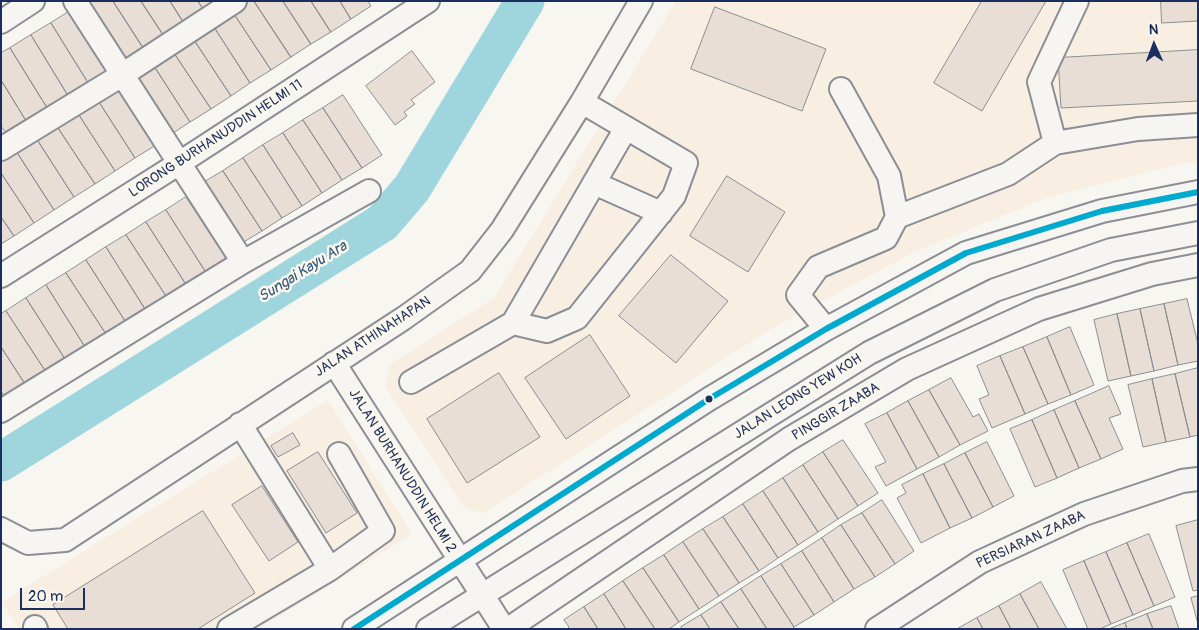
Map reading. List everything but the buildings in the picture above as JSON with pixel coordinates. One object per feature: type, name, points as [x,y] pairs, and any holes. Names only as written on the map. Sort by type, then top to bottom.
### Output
[{"type":"street","points":[[1,22],[34,1]]},
{"type":"street","points":[[75,1],[178,164],[243,262]]},
{"type":"street","points":[[1,149],[122,75],[235,1]]},
{"type":"street","name":"LORONG BURHANUDDIN HELMI 11","points":[[1,276],[178,164],[428,1]]},
{"type":"street","name":"JALAN ATHINAHAPAN","points":[[1,529],[28,543],[65,540],[404,318],[470,271],[502,230],[582,102],[641,1]]},
{"type":"street","points":[[1054,143],[1040,82],[1077,1]]},
{"type":"street","points":[[826,328],[798,296],[818,267],[886,238],[897,217],[889,176],[841,89]]},
{"type":"street","points":[[513,323],[547,331],[577,318],[674,196],[686,163],[582,102]]},
{"type":"street","points":[[897,217],[1008,174],[1054,143],[1138,129],[1198,124]]},
{"type":"street","points":[[411,382],[513,323],[626,128]]},
{"type":"street","points":[[594,183],[661,213]]},
{"type":"street","points":[[1,411],[243,262],[369,191]]},
{"type":"street","points":[[354,629],[709,399],[826,328],[966,253],[1102,211],[1198,192]]},
{"type":"street","name":"JALAN LEONG YEW KOH","points":[[428,629],[869,352],[995,290],[1111,250],[1198,233]]},
{"type":"street","name":"PINGGIR ZAABA","points":[[508,629],[789,439],[907,369],[1039,308],[1152,274],[1198,265]]},
{"type":"street","name":"JALAN BURHANUDDIN HELMI 2","points":[[334,363],[504,629]]},
{"type":"street","points":[[240,424],[330,569]]},
{"type":"street","points":[[229,629],[330,569],[383,531],[340,454]]},
{"type":"street","name":"PERSIARAN ZAABA","points":[[877,629],[980,562],[1084,514],[1182,481],[1198,479]]},
{"type":"shaded area","points":[[676,1],[1198,1],[1198,162],[1185,163],[1046,198],[912,253],[771,329],[484,513],[464,508],[385,386],[389,365],[494,298]]},
{"type":"shaded area","points":[[328,400],[412,534],[259,629],[19,629],[2,602]]},
{"type":"waterway","name":"Sungai Kayu Ara","points":[[1,462],[382,223],[412,188],[525,1]]},
{"type":"transit line","points":[[354,629],[709,399],[826,329],[966,253],[1102,211],[1198,192]]}]
